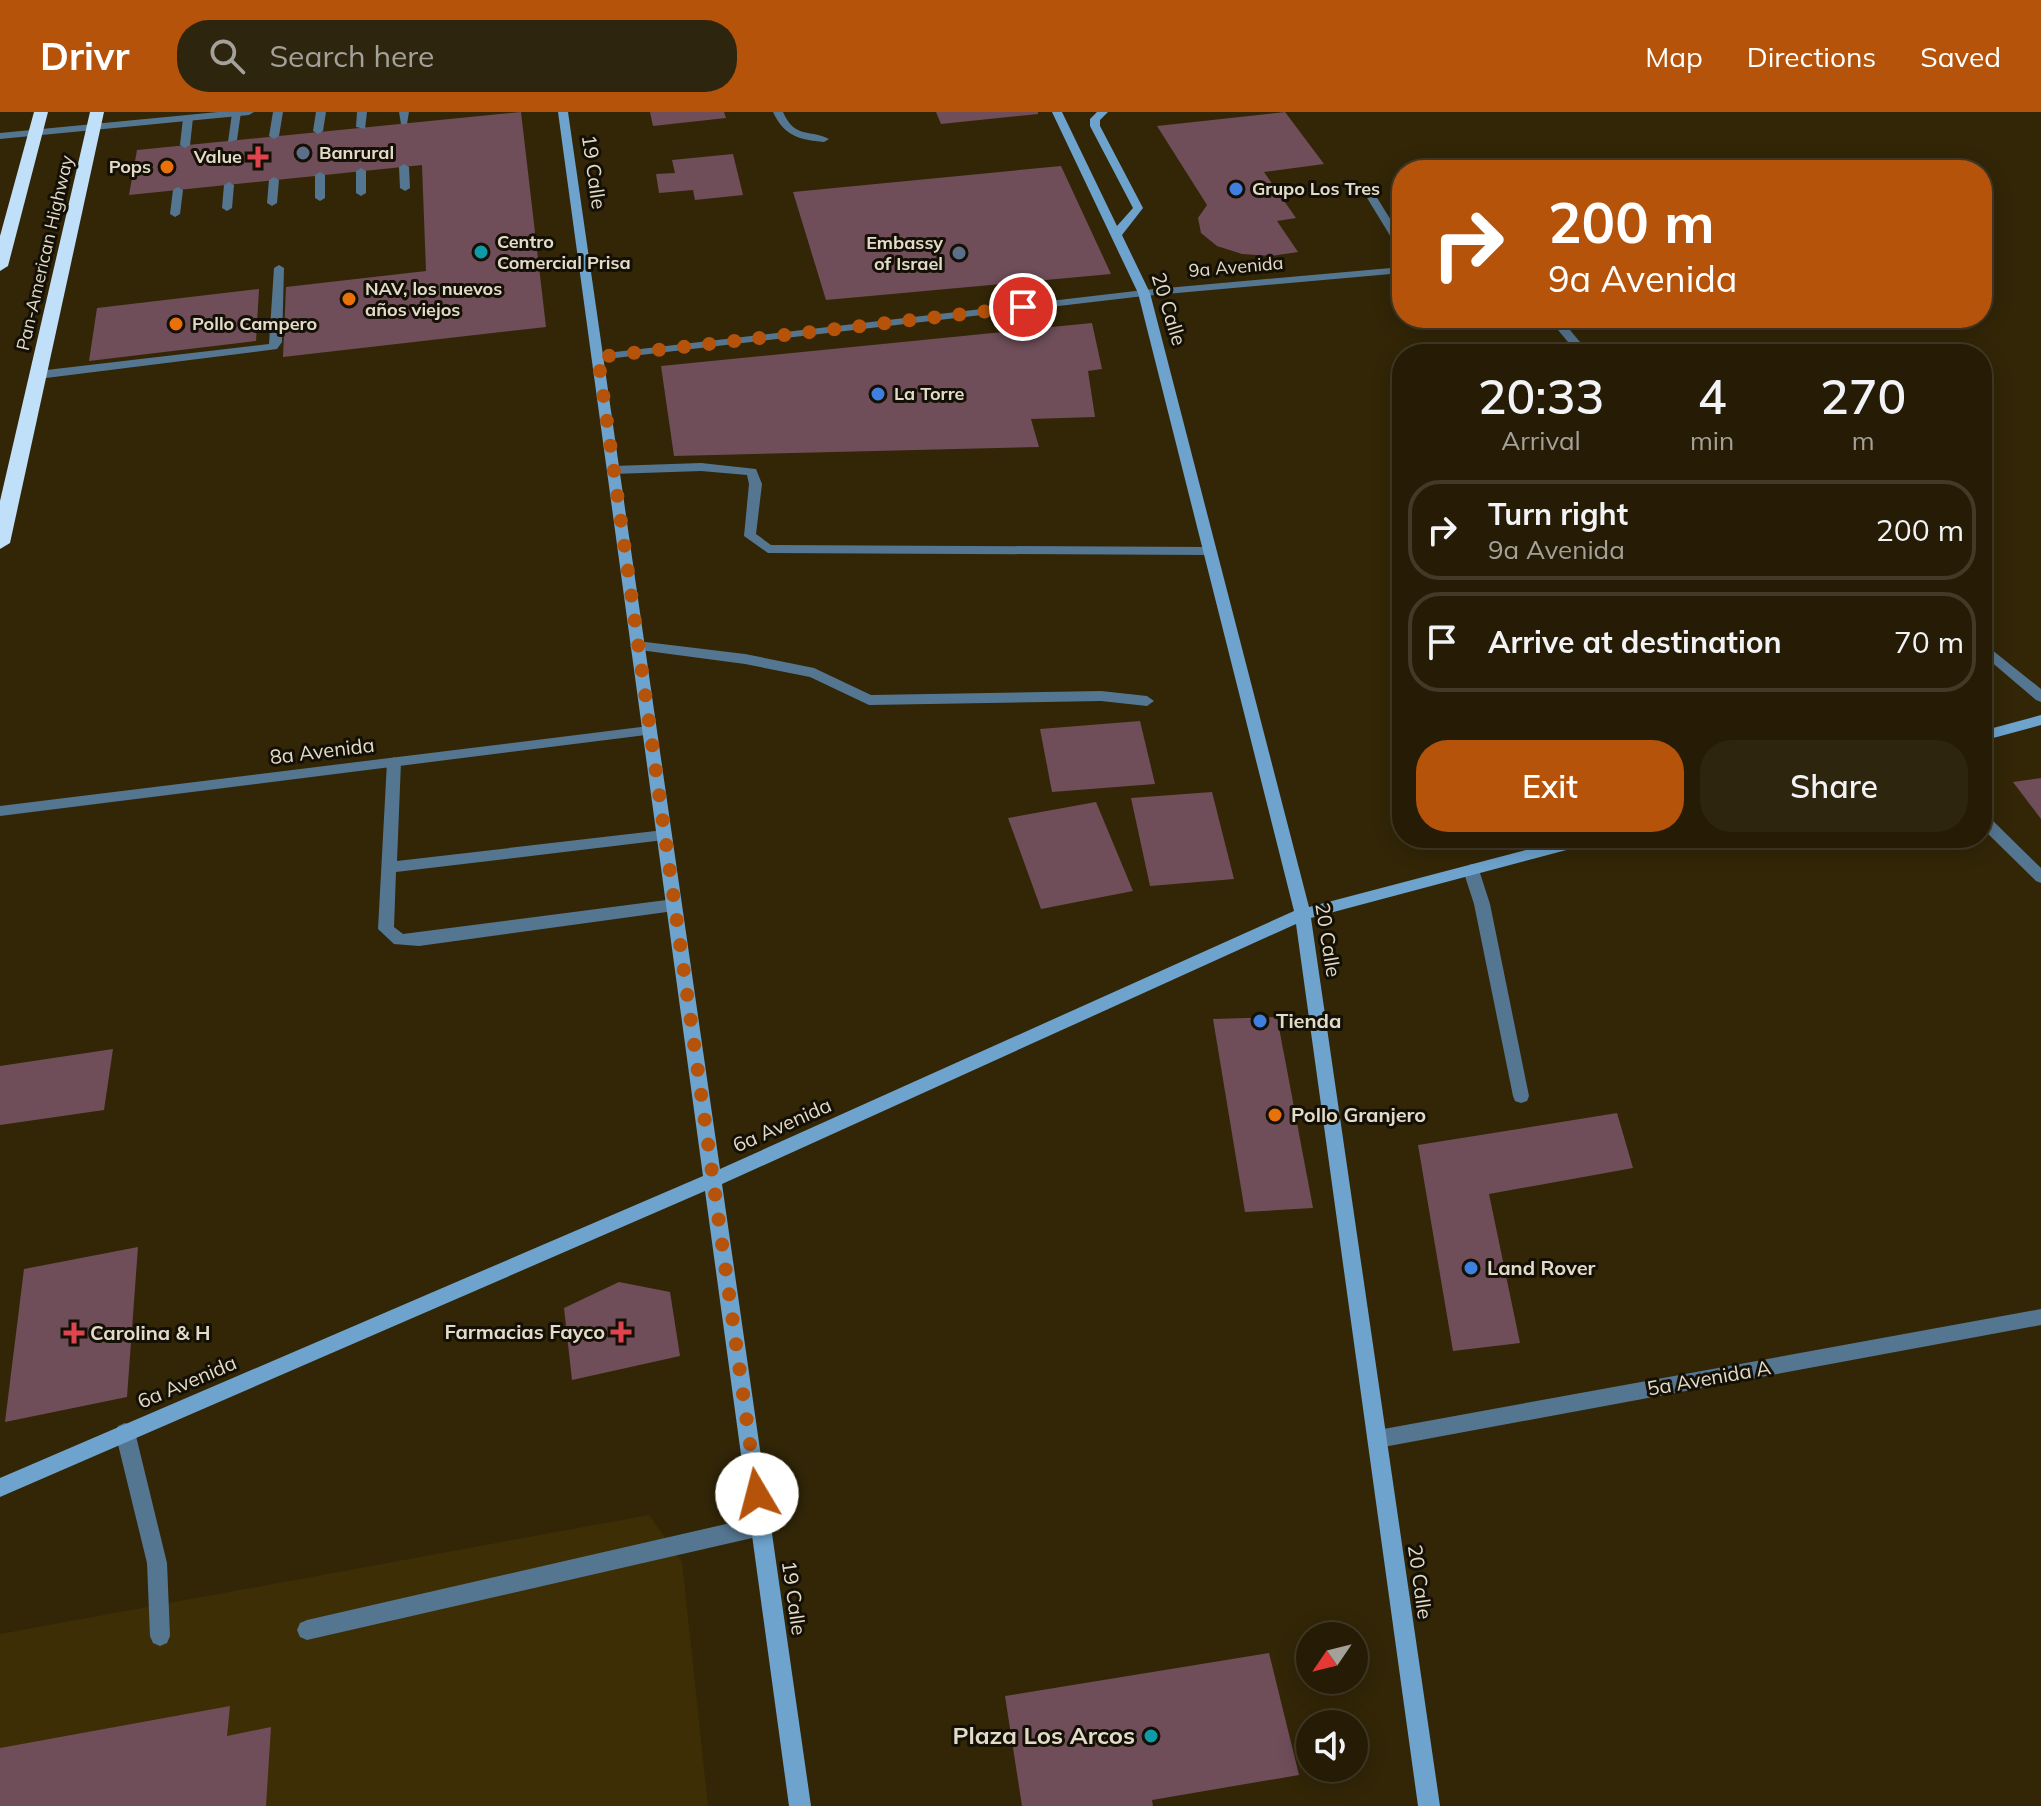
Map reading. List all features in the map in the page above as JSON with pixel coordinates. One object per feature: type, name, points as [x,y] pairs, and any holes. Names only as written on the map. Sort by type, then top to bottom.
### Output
[{"type":"highway","name":"Pan-American Highway","points":[[0,266],[41,112]]},
{"type":"highway","name":"Pan-American Highway","points":[[0,543],[95,120]]},
{"type":"street","points":[[0,136],[36,133],[95,120],[249,112]]},
{"type":"street","points":[[274,136],[278,112]]},
{"type":"street","points":[[318,131],[321,112]]},
{"type":"street","points":[[361,127],[362,112]]},
{"type":"street","name":"19 Calle","points":[[563,112],[800,1806]]},
{"type":"street","points":[[778,112],[784,128],[790,133],[824,139]]},
{"type":"street","name":"20 Calle","points":[[1057,112],[1144,293],[1303,914],[1429,1806]]},
{"type":"street","points":[[1102,112],[1095,119],[1095,126],[1138,208],[1116,235]]},
{"type":"street","points":[[232,140],[237,113]]},
{"type":"street","points":[[182,116],[185,145]]},
{"type":"street","points":[[404,167],[405,188]]},
{"type":"street","points":[[361,171],[361,193]]},
{"type":"street","points":[[320,175],[320,198]]},
{"type":"street","points":[[272,203],[274,180]]},
{"type":"street","points":[[227,208],[229,185]]},
{"type":"street","points":[[1366,188],[1392,231]]},
{"type":"street","points":[[175,214],[178,190]]},
{"type":"street","points":[[38,375],[273,347],[276,342],[279,268]]},
{"type":"street","name":"9a Avenida","points":[[598,357],[1144,293],[1392,271]]},
{"type":"street","points":[[1562,328],[1576,344]]},
{"type":"street","points":[[613,470],[701,467],[752,472],[756,475],[757,484],[747,520],[750,536],[768,549],[1209,551]]},
{"type":"street","points":[[637,646],[745,659],[814,673],[869,700],[1101,696],[1147,701]]},
{"type":"street","points":[[1992,655],[2041,697]]},
{"type":"street","points":[[1992,733],[2041,720]]},
{"type":"street","name":"8a Avenida","points":[[0,811],[649,731]]},
{"type":"street","points":[[394,762],[386,929],[400,940],[419,940],[674,905]]},
{"type":"street","points":[[1992,829],[2041,877]]},
{"type":"street","points":[[390,867],[664,835]]},
{"type":"street","name":"6a Avenida","points":[[0,1488],[713,1180],[1303,914],[1555,848]]},
{"type":"street","points":[[1471,870],[1482,904],[1521,1096]]},
{"type":"street","name":"5a Avenida A","points":[[1378,1439],[2041,1317]]},
{"type":"street","points":[[125,1432],[157,1563],[160,1636]]},
{"type":"street","points":[[307,1630],[761,1526]]},
{"type":"shaded area","points":[[649,1515],[682,1562],[708,1806],[0,1806],[0,1634]]},
{"type":"building","name":"Centro Comercial Prisa","points":[[521,112],[546,327],[283,357],[286,287],[426,271],[422,165],[129,195],[137,150]]},
{"type":"building","points":[[650,112],[724,112],[726,118],[653,126]]},
{"type":"building","points":[[936,112],[1038,112],[1038,114],[941,124]]},
{"type":"building","name":"Grupo Los Tres","points":[[1285,112],[1324,164],[1264,172],[1296,218],[1277,221],[1298,252],[1271,256],[1242,254],[1217,246],[1201,233],[1198,218],[1207,205],[1157,126]]},
{"type":"building","points":[[733,154],[743,195],[695,200],[693,190],[659,193],[656,174],[675,173],[672,160]]},
{"type":"building","points":[[1061,166],[1111,274],[826,300],[793,192]]},
{"type":"building","name":"Pollo Campero","points":[[259,289],[256,341],[89,361],[97,308]]},
{"type":"building","name":"La Torre","points":[[1092,323],[1102,369],[1088,371],[1095,417],[1031,419],[1039,447],[674,456],[661,366]]},
{"type":"building","points":[[1140,721],[1155,784],[1052,792],[1040,729]]},
{"type":"building","points":[[2041,778],[2041,819],[2013,782]]},
{"type":"building","points":[[1212,792],[1234,879],[1150,886],[1131,798]]},
{"type":"building","points":[[1096,802],[1133,891],[1041,909],[1008,818]]},
{"type":"building","points":[[1277,1017],[1313,1208],[1245,1212],[1213,1019]]},
{"type":"building","points":[[113,1049],[104,1110],[0,1125],[0,1066]]},
{"type":"building","name":"Land Rover","points":[[1617,1113],[1633,1168],[1489,1194],[1520,1343],[1453,1351],[1418,1145]]},
{"type":"building","name":"Carolina & H","points":[[138,1247],[127,1397],[5,1422],[24,1269]]},
{"type":"building","name":"Farmacias Fayco","points":[[619,1282],[670,1292],[680,1356],[572,1380],[564,1308]]},
{"type":"building","name":"Plaza Los Arcos","points":[[1269,1653],[1296,1763],[1296,1776],[1152,1800],[1153,1806],[1022,1806],[1005,1696]]},
{"type":"building","points":[[230,1706],[227,1736],[271,1727],[266,1806],[0,1806],[0,1748]]},
{"type":"place","name":"Banrural","points":[[303,153]]},
{"type":"place","name":"Value","points":[[258,157]]},
{"type":"place","name":"Pops","points":[[167,167]]},
{"type":"place","name":"Grupo Los Tres","points":[[1236,189]]},
{"type":"place","name":"Centro Comercial Prisa","points":[[481,252]]},
{"type":"place","name":"Embassy of Israel","points":[[959,253]]},
{"type":"place","name":"NAV, los nuevos años viejos","points":[[349,299]]},
{"type":"place","name":"Pollo Campero","points":[[176,324]]},
{"type":"place","name":"La Torre","points":[[878,394]]},
{"type":"place","name":"Tienda","points":[[1260,1021]]},
{"type":"place","name":"Pollo Granjero","points":[[1275,1115]]},
{"type":"place","name":"Land Rover","points":[[1471,1268]]},
{"type":"place","name":"Farmacias Fayco","points":[[621,1332]]},
{"type":"place","name":"Carolina & H","points":[[74,1333]]},
{"type":"place","name":"Plaza Los Arcos","points":[[1151,1736]]},
{"type":"route","points":[[757,1494],[598,357],[1023,307]]}]
